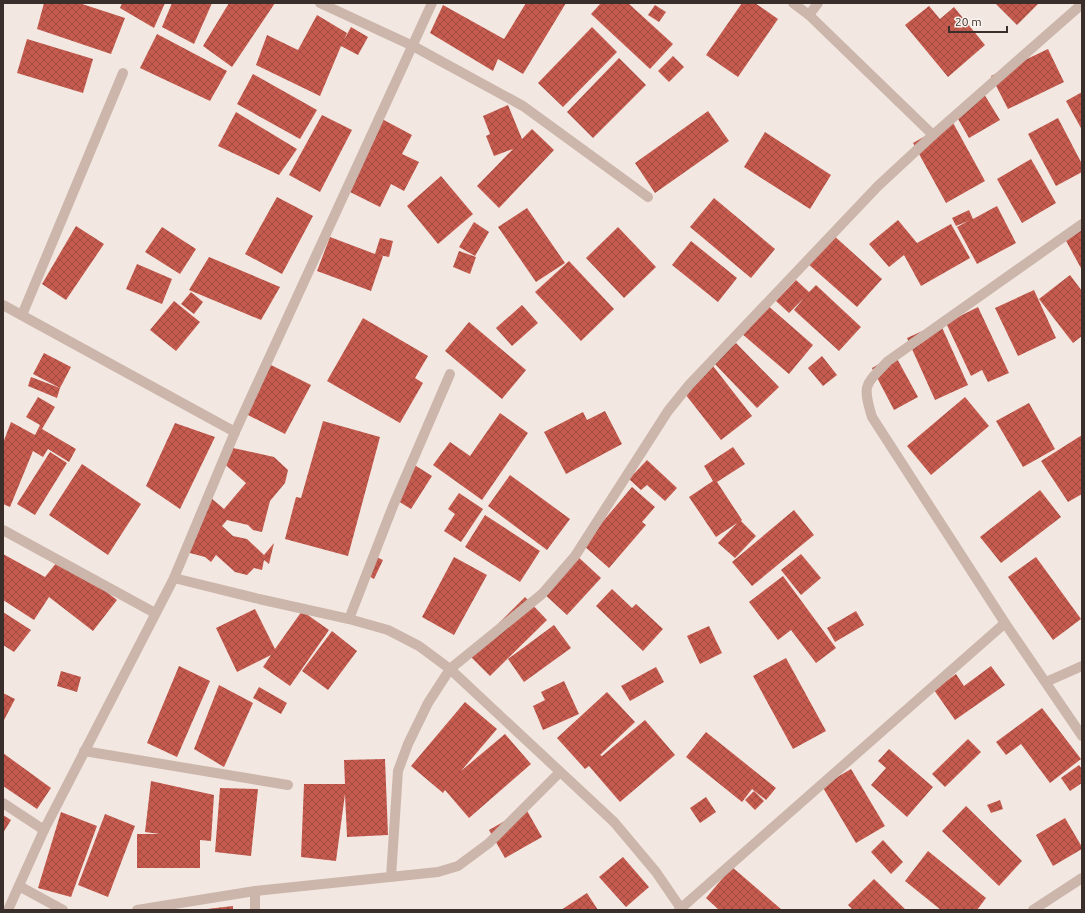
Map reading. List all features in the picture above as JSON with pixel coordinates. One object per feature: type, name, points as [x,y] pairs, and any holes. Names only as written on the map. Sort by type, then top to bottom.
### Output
[{"type":"street","points":[[320,3],[413,46],[523,106],[648,197]]},
{"type":"street","points":[[8,910],[44,830],[174,578],[235,432],[432,3]]},
{"type":"street","points":[[794,3],[933,135]]},
{"type":"street","points":[[809,16],[818,3]]},
{"type":"street","points":[[391,877],[398,771],[408,744],[428,703],[450,669],[542,594],[557,578],[575,556],[668,411],[689,385],[878,186],[933,135],[1082,4]]},
{"type":"street","points":[[22,315],[123,73]]},
{"type":"street","points":[[1082,224],[888,361],[868,382],[866,397],[872,417],[1005,623],[1082,736]]},
{"type":"street","points":[[3,305],[235,432]]},
{"type":"street","points":[[349,619],[393,506],[450,374]]},
{"type":"street","points":[[3,530],[155,613]]},
{"type":"street","points":[[174,578],[258,599],[349,619],[388,630],[419,646],[450,669],[614,822],[656,872],[681,909],[1005,623]]},
{"type":"street","points":[[1046,682],[1082,666]]},
{"type":"street","points":[[84,751],[288,785]]},
{"type":"street","points":[[137,910],[255,891],[438,872],[458,866],[489,843],[560,772]]},
{"type":"street","points":[[3,803],[44,830]]},
{"type":"street","points":[[1033,910],[1082,878]]},
{"type":"street","points":[[19,886],[64,910]]},
{"type":"street","points":[[255,891],[255,910]]},
{"type":"building","points":[[44,3],[79,3],[125,18],[111,54],[37,29]]},
{"type":"building","points":[[122,3],[165,3],[154,28],[120,8]]},
{"type":"building","points":[[172,3],[212,3],[194,44],[162,27]]},
{"type":"building","points":[[229,3],[275,3],[232,67],[203,46]]},
{"type":"building","points":[[526,3],[566,3],[523,74],[498,59],[493,71],[430,33],[443,5],[504,39]]},
{"type":"building","points":[[601,3],[628,3],[673,44],[650,69],[591,14]]},
{"type":"building","points":[[742,3],[755,3],[778,19],[738,77],[706,55]]},
{"type":"building","points":[[995,3],[1039,3],[1017,25]]},
{"type":"building","points":[[655,5],[666,12],[659,22],[648,15]]},
{"type":"building","points":[[929,6],[940,19],[954,7],[985,45],[948,77],[905,25]]},
{"type":"building","points":[[317,15],[347,33],[344,40],[351,27],[368,37],[358,55],[341,46],[320,96],[256,65],[267,35],[298,50]]},
{"type":"building","points":[[592,27],[617,52],[563,107],[538,83]]},
{"type":"building","points":[[157,34],[227,71],[210,101],[140,68]]},
{"type":"building","points":[[27,39],[93,59],[83,93],[17,73]]},
{"type":"building","points":[[1048,49],[1064,82],[1008,109],[991,76]]},
{"type":"building","points":[[673,56],[684,67],[669,82],[658,71]]},
{"type":"building","points":[[619,58],[646,85],[593,138],[567,112]]},
{"type":"building","points":[[253,74],[317,110],[300,139],[237,104]]},
{"type":"building","points":[[1082,92],[1082,130],[1066,101]]},
{"type":"building","points":[[984,94],[1000,120],[969,138],[954,112]]},
{"type":"building","points":[[508,105],[522,139],[532,129],[554,150],[499,208],[477,186],[513,149],[494,156],[486,136],[490,134],[483,116]]},
{"type":"building","points":[[708,111],[729,141],[655,193],[635,163]]},
{"type":"building","points":[[236,112],[297,149],[279,175],[218,146]]},
{"type":"building","points":[[322,115],[352,130],[320,192],[289,175]]},
{"type":"building","points":[[1058,118],[1082,164],[1082,172],[1056,186],[1028,134]]},
{"type":"building","points":[[382,119],[412,135],[402,154],[419,162],[404,191],[391,184],[380,207],[346,190]]},
{"type":"building","points":[[952,121],[985,181],[946,203],[913,143]]},
{"type":"building","points":[[765,132],[831,175],[810,209],[744,167]]},
{"type":"building","points":[[1031,159],[1056,203],[1022,223],[997,179]]},
{"type":"building","points":[[441,176],[473,214],[438,244],[407,206]]},
{"type":"building","points":[[277,197],[313,216],[282,274],[245,254]]},
{"type":"building","points":[[714,198],[775,249],[751,278],[690,227]]},
{"type":"building","points":[[997,206],[1016,243],[977,264],[957,227],[968,221],[956,226],[952,218],[969,210],[973,219]]},
{"type":"building","points":[[527,208],[565,263],[536,282],[498,227]]},
{"type":"building","points":[[898,220],[917,243],[951,224],[970,258],[921,286],[904,255],[889,267],[869,244]]},
{"type":"building","points":[[474,222],[489,232],[475,256],[459,247]]},
{"type":"building","points":[[76,226],[104,244],[66,300],[42,284]]},
{"type":"building","points":[[162,227],[196,249],[180,274],[145,252]]},
{"type":"building","points":[[618,227],[656,267],[624,298],[586,258]]},
{"type":"building","points":[[1082,230],[1082,270],[1065,239]]},
{"type":"building","points":[[832,234],[882,279],[857,307],[807,263]]},
{"type":"building","points":[[330,237],[375,254],[380,238],[393,241],[389,257],[379,255],[383,256],[371,291],[317,271]]},
{"type":"building","points":[[691,241],[737,278],[718,302],[672,265]]},
{"type":"building","points":[[459,251],[476,257],[470,274],[453,267]]},
{"type":"building","points":[[209,257],[280,287],[261,320],[189,290]]},
{"type":"building","points":[[569,261],[614,309],[581,341],[535,292]]},
{"type":"building","points":[[137,264],[172,279],[162,304],[126,289]]},
{"type":"building","points":[[1070,275],[1082,291],[1082,336],[1073,343],[1039,299]]},
{"type":"building","points":[[796,280],[809,292],[816,285],[861,327],[839,351],[794,310],[804,298],[789,313],[776,301]]},
{"type":"building","points":[[1034,290],[1056,338],[1018,356],[995,308]]},
{"type":"building","points":[[191,292],[203,302],[194,314],[181,304]]},
{"type":"building","points":[[174,301],[200,322],[176,351],[150,330]]},
{"type":"building","points":[[766,304],[813,345],[789,374],[741,333]]},
{"type":"building","points":[[522,305],[538,323],[512,346],[496,328]]},
{"type":"building","points":[[978,307],[1009,373],[988,382],[982,370],[971,376],[946,323]]},
{"type":"building","points":[[363,318],[428,356],[415,378],[423,383],[400,423],[327,381]]},
{"type":"building","points":[[469,322],[526,370],[502,399],[445,351]]},
{"type":"building","points":[[940,323],[968,385],[935,400],[907,338]]},
{"type":"building","points":[[736,343],[779,387],[757,408],[714,363]]},
{"type":"building","points":[[44,353],[71,367],[60,388],[33,374]]},
{"type":"building","points":[[895,355],[918,397],[894,410],[872,368]]},
{"type":"building","points":[[822,356],[837,375],[823,386],[808,368]]},
{"type":"building","points":[[271,365],[311,385],[285,434],[246,414]]},
{"type":"building","points":[[713,366],[752,416],[721,440],[682,390]]},
{"type":"building","points":[[31,377],[60,388],[57,398],[28,386]]},
{"type":"building","points":[[38,397],[55,407],[42,429],[76,449],[69,462],[48,449],[43,457],[33,451],[10,507],[3,504],[3,443],[11,422],[35,435],[40,425],[26,417]]},
{"type":"building","points":[[965,397],[989,426],[931,475],[907,446]]},
{"type":"building","points":[[1029,403],[1055,449],[1023,467],[996,421]]},
{"type":"building","points":[[605,411],[622,444],[566,474],[544,432],[583,412],[587,420]]},
{"type":"building","points":[[500,413],[528,433],[482,500],[433,465],[450,442],[470,456]]},
{"type":"building","points":[[323,421],[380,437],[348,556],[285,539],[296,497],[301,498]]},
{"type":"building","points":[[175,423],[215,437],[180,509],[146,486]]},
{"type":"building","points":[[1082,435],[1082,494],[1068,502],[1041,461]]},
{"type":"building","points":[[224,446],[274,457],[288,470],[285,483],[270,501],[262,532],[253,530],[248,525],[227,520],[222,526],[233,536],[247,539],[264,555],[274,543],[269,564],[264,560],[262,570],[254,568],[247,575],[235,572],[216,555],[211,562],[205,557],[186,552],[196,513],[210,497],[224,509],[246,483],[221,461]]},
{"type":"building","points":[[733,447],[745,464],[717,482],[742,520],[741,521],[756,536],[735,558],[718,543],[737,523],[716,537],[689,497],[713,481],[704,466]]},
{"type":"building","points":[[50,452],[67,463],[35,515],[17,504]]},
{"type":"building","points":[[647,460],[677,488],[665,501],[647,485],[641,490],[629,479]]},
{"type":"building","points":[[82,464],[141,504],[108,555],[49,515]]},
{"type":"building","points":[[413,464],[432,476],[411,509],[393,498]]},
{"type":"building","points":[[510,475],[570,519],[547,550],[488,506]]},
{"type":"building","points":[[632,487],[655,507],[642,522],[646,525],[609,568],[583,545]]},
{"type":"building","points":[[1040,490],[1061,517],[1001,563],[980,537]]},
{"type":"building","points":[[459,493],[483,509],[461,542],[444,531],[455,514],[448,509]]},
{"type":"building","points":[[794,510],[814,535],[752,586],[732,562]]},
{"type":"building","points":[[485,515],[540,551],[520,582],[465,547]]},
{"type":"building","points":[[3,554],[45,577],[61,557],[117,600],[93,631],[49,597],[34,620],[3,600]]},
{"type":"building","points":[[801,554],[821,578],[801,595],[781,570]]},
{"type":"building","points":[[372,555],[383,560],[374,579],[363,573]]},
{"type":"building","points":[[576,555],[601,578],[567,615],[542,592]]},
{"type":"building","points":[[454,557],[487,575],[454,635],[422,617]]},
{"type":"building","points":[[1036,557],[1081,619],[1053,640],[1008,577]]},
{"type":"building","points":[[783,576],[836,648],[816,663],[791,630],[778,640],[749,602]]},
{"type":"building","points":[[612,589],[632,608],[636,604],[663,629],[643,651],[596,606]]},
{"type":"building","points":[[525,597],[547,620],[490,676],[468,654]]},
{"type":"building","points":[[255,609],[275,649],[302,611],[329,630],[290,686],[263,667],[271,655],[237,672],[216,628]]},
{"type":"building","points":[[856,611],[864,625],[835,642],[827,628]]},
{"type":"building","points":[[3,612],[31,630],[14,652],[3,645]]},
{"type":"building","points":[[554,625],[571,648],[524,682],[508,659]]},
{"type":"building","points":[[709,626],[722,653],[700,664],[687,636]]},
{"type":"building","points":[[332,631],[357,651],[328,690],[302,671]]},
{"type":"building","points":[[786,658],[826,731],[793,749],[753,676]]},
{"type":"building","points":[[179,666],[210,681],[177,757],[147,743]]},
{"type":"building","points":[[991,666],[1005,685],[955,720],[934,690],[956,674],[964,686]]},
{"type":"building","points":[[656,667],[664,682],[630,701],[621,686]]},
{"type":"building","points":[[61,671],[81,677],[77,692],[57,686]]},
{"type":"building","points":[[564,681],[579,714],[543,730],[533,706],[545,700],[541,692]]},
{"type":"building","points":[[219,685],[253,703],[224,767],[194,749]]},
{"type":"building","points":[[259,687],[287,703],[281,714],[253,698]]},
{"type":"building","points":[[607,692],[635,722],[600,755],[602,756],[645,720],[675,755],[620,802],[589,766],[585,769],[557,738]]},
{"type":"building","points":[[3,693],[15,699],[3,722]]},
{"type":"building","points":[[465,702],[497,729],[461,771],[505,734],[531,764],[469,818],[445,790],[443,793],[411,766]]},
{"type":"building","points":[[1042,708],[1081,759],[1050,783],[1021,744],[1006,755],[996,742]]},
{"type":"building","points":[[706,732],[776,788],[766,800],[752,789],[742,802],[686,757]]},
{"type":"building","points":[[968,739],[981,752],[945,787],[932,774]]},
{"type":"building","points":[[889,749],[933,787],[907,817],[871,785],[886,768],[878,761]]},
{"type":"building","points":[[3,753],[51,788],[37,809],[3,786]]},
{"type":"building","points":[[385,759],[388,835],[347,837],[345,794],[336,861],[301,857],[304,784],[345,784],[344,760]]},
{"type":"building","points":[[1079,765],[1082,769],[1082,783],[1070,791],[1061,778]]},
{"type":"building","points":[[851,769],[885,826],[856,843],[822,786]]},
{"type":"building","points":[[151,781],[214,795],[211,841],[200,840],[200,868],[137,868],[137,834],[160,834],[145,832]]},
{"type":"building","points":[[220,788],[258,789],[251,856],[215,852]]},
{"type":"building","points":[[754,791],[764,801],[755,810],[745,800]]},
{"type":"building","points":[[706,797],[716,812],[700,823],[690,808]]},
{"type":"building","points":[[1000,800],[1003,809],[991,813],[987,805]]},
{"type":"building","points":[[966,806],[1022,861],[999,886],[942,831]]},
{"type":"building","points":[[526,809],[542,837],[505,858],[489,830]]},
{"type":"building","points":[[61,812],[97,826],[71,897],[38,888]]},
{"type":"building","points":[[105,814],[135,826],[108,897],[78,885]]},
{"type":"building","points":[[3,815],[11,820],[3,833]]},
{"type":"building","points":[[1065,818],[1082,849],[1053,866],[1036,835]]},
{"type":"building","points":[[883,840],[903,862],[891,874],[871,852]]},
{"type":"building","points":[[928,851],[986,898],[977,910],[941,910],[905,881]]},
{"type":"building","points":[[623,857],[649,887],[626,907],[599,877]]},
{"type":"building","points":[[732,867],[782,910],[719,910],[706,898]]},
{"type":"building","points":[[874,879],[906,910],[853,910],[848,905]]},
{"type":"building","points":[[587,893],[598,910],[561,910]]},
{"type":"building","points":[[233,906],[233,910],[207,910],[207,909]]}]
